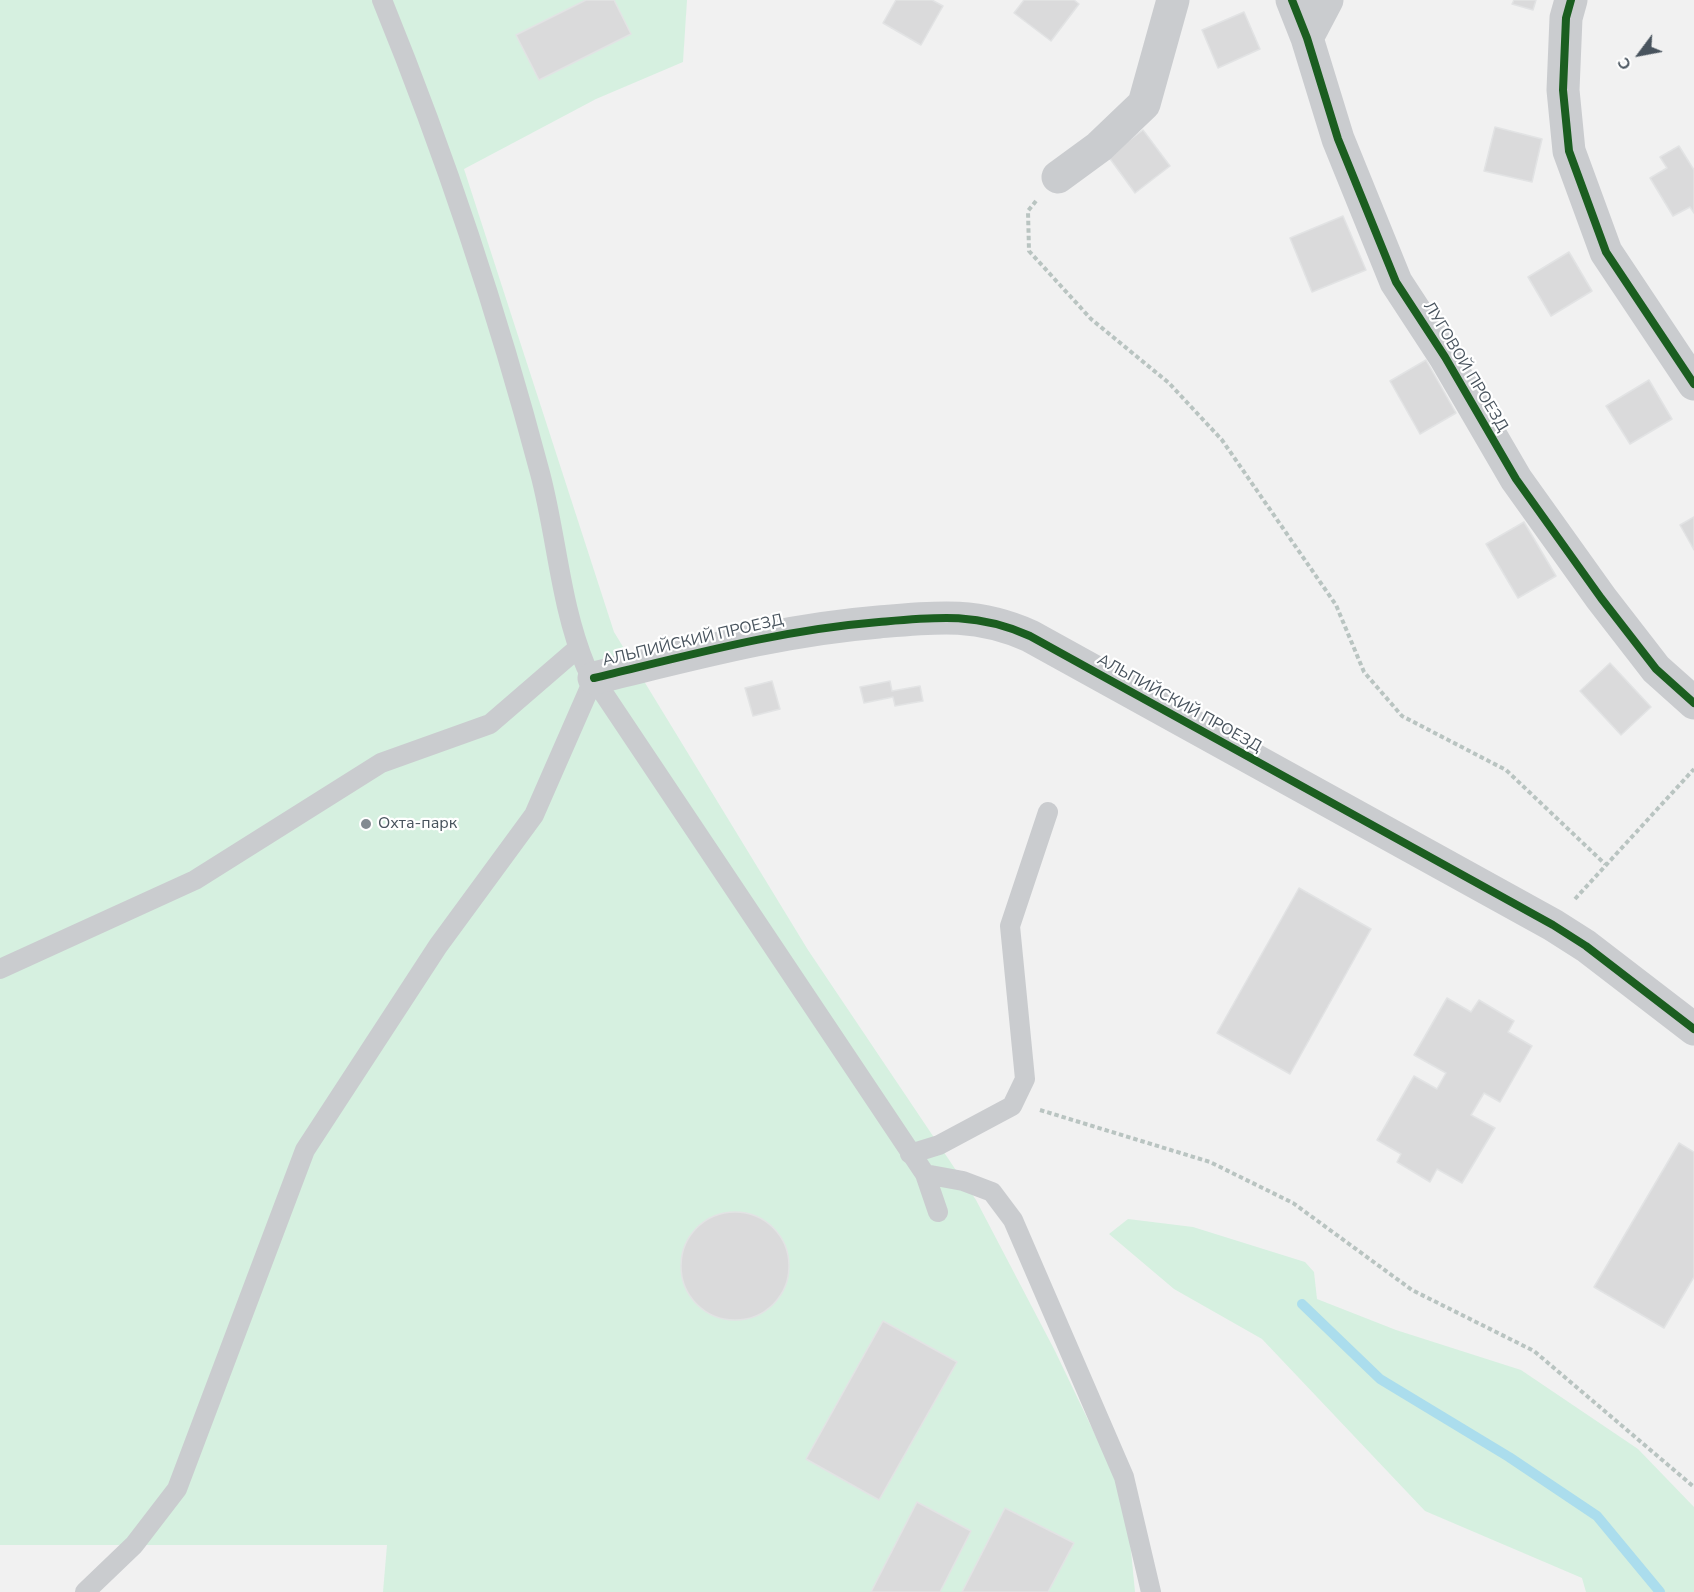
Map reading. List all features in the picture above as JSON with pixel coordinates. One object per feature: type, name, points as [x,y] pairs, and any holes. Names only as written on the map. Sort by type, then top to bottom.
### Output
[{"type":"street","points":[[1058,177],[1099,147],[1144,104],[1173,0]]},
{"type":"street","name":"ЛУГОВОЙ ПРОЕЗД","points":[[1292,0],[1307,38],[1338,139],[1396,282],[1445,357],[1516,479],[1600,598],[1656,669],[1694,703]]},
{"type":"street","points":[[1307,38],[1327,0]]},
{"type":"street","points":[[1571,0],[1566,18],[1563,90],[1569,151],[1606,252],[1694,384]]},
{"type":"street","name":"АЛЬПИЙСКИЙ ПРОЕЗД","points":[[594,678],[767,636],[818,627],[944,616],[1004,624],[1030,636],[1553,925],[1586,946],[1694,1029]]},
{"type":"lane","points":[[382,0],[418,90],[493,315],[540,474],[571,626],[578,648],[594,678],[925,1174],[938,1212]]},
{"type":"lane","points":[[0,969],[195,879],[381,763],[489,724],[578,648]]},
{"type":"lane","points":[[85,1592],[134,1545],[177,1489],[305,1150],[438,946],[534,815],[594,678]]},
{"type":"lane","points":[[910,1154],[939,1145],[1012,1106],[1025,1079],[1010,926],[1048,812]]},
{"type":"lane","points":[[925,1174],[963,1181],[992,1192],[1013,1220],[1124,1477],[1152,1592]]},
{"type":"path","points":[[1058,177],[1028,211],[1029,251],[1091,318],[1169,383],[1222,440],[1336,604],[1364,672],[1402,716],[1506,770],[1605,864]]},
{"type":"path","points":[[1553,925],[1605,864],[1694,770]]},
{"type":"path","points":[[1012,1106],[1054,1112],[1210,1162],[1293,1203],[1412,1290],[1534,1351],[1694,1487]]},
{"type":"green space","name":"Охта-парк","points":[[0,0],[687,0],[683,62],[596,99],[464,169],[614,632],[808,950],[976,1200],[1055,1351],[1126,1499],[1135,1592],[383,1592],[387,1545],[0,1545]]},
{"type":"green space","points":[[1128,1219],[1193,1227],[1305,1262],[1314,1272],[1317,1299],[1396,1330],[1521,1370],[1638,1449],[1694,1507],[1694,1592],[1586,1592],[1582,1578],[1425,1511],[1262,1339],[1174,1289],[1109,1234]]},
{"type":"building","points":[[586,0],[614,0],[631,34],[539,80],[516,35]]},
{"type":"building","points":[[896,0],[932,0],[943,6],[921,45],[883,23]]},
{"type":"building","points":[[1024,0],[1074,0],[1079,4],[1051,41],[1014,13]]},
{"type":"building","points":[[1514,0],[1536,0],[1533,10],[1512,4]]},
{"type":"building","points":[[1244,12],[1260,49],[1218,68],[1202,30]]},
{"type":"building","points":[[1495,127],[1542,139],[1532,182],[1484,171]]},
{"type":"building","points":[[1143,130],[1170,166],[1135,193],[1108,156]]},
{"type":"building","points":[[1679,146],[1694,170],[1694,213],[1690,207],[1673,216],[1650,178],[1667,168],[1660,157]]},
{"type":"building","points":[[1343,216],[1366,270],[1312,292],[1290,238]]},
{"type":"building","points":[[1569,252],[1592,291],[1551,316],[1528,277]]},
{"type":"building","points":[[1426,360],[1456,413],[1420,434],[1390,381]]},
{"type":"building","points":[[1649,380],[1672,419],[1630,444],[1606,406]]},
{"type":"building","points":[[1694,517],[1694,550],[1680,525]]},
{"type":"building","points":[[1524,522],[1556,576],[1518,598],[1486,544]]},
{"type":"building","points":[[1610,663],[1651,707],[1621,735],[1580,691]]},
{"type":"building","points":[[772,681],[780,709],[753,716],[745,688]]},
{"type":"building","points":[[890,681],[892,691],[920,686],[923,701],[895,706],[893,697],[864,703],[860,687]]},
{"type":"building","points":[[1299,888],[1371,929],[1290,1074],[1217,1033]]},
{"type":"building","points":[[1447,998],[1471,1012],[1479,1000],[1514,1021],[1508,1032],[1532,1046],[1500,1102],[1484,1093],[1471,1115],[1495,1128],[1462,1183],[1437,1169],[1430,1182],[1397,1162],[1401,1154],[1377,1140],[1414,1076],[1437,1089],[1446,1073],[1414,1055]]},
{"type":"building","points":[[1679,1143],[1694,1152],[1694,1277],[1664,1328],[1594,1287]]},
{"type":"building","points":[[735,1212],[756,1216],[773,1228],[785,1245],[789,1266],[785,1287],[773,1304],[756,1316],[735,1320],[714,1316],[697,1304],[685,1287],[681,1266],[685,1245],[697,1228],[714,1216]]},
{"type":"building","points":[[883,1321],[957,1362],[879,1500],[806,1459]]},
{"type":"building","points":[[917,1502],[971,1531],[940,1592],[871,1592]]},
{"type":"building","points":[[1005,1508],[1074,1543],[1048,1592],[962,1592]]},
{"type":"waterway","points":[[1302,1304],[1380,1379],[1509,1457],[1597,1516],[1660,1592]]},
{"type":"cycle path","points":[[1292,0],[1307,38],[1338,139],[1396,282],[1445,357],[1516,479],[1601,598],[1656,669],[1694,703]]},
{"type":"cycle path","points":[[1571,0],[1566,18],[1563,90],[1569,151],[1606,252],[1694,384]]},
{"type":"cycle path","points":[[594,678],[735,644],[842,626],[956,618],[1011,628],[1030,636],[1553,925],[1586,946],[1694,1029]]},
{"type":"place","name":"Охта-парк","points":[[366,824]]}]
